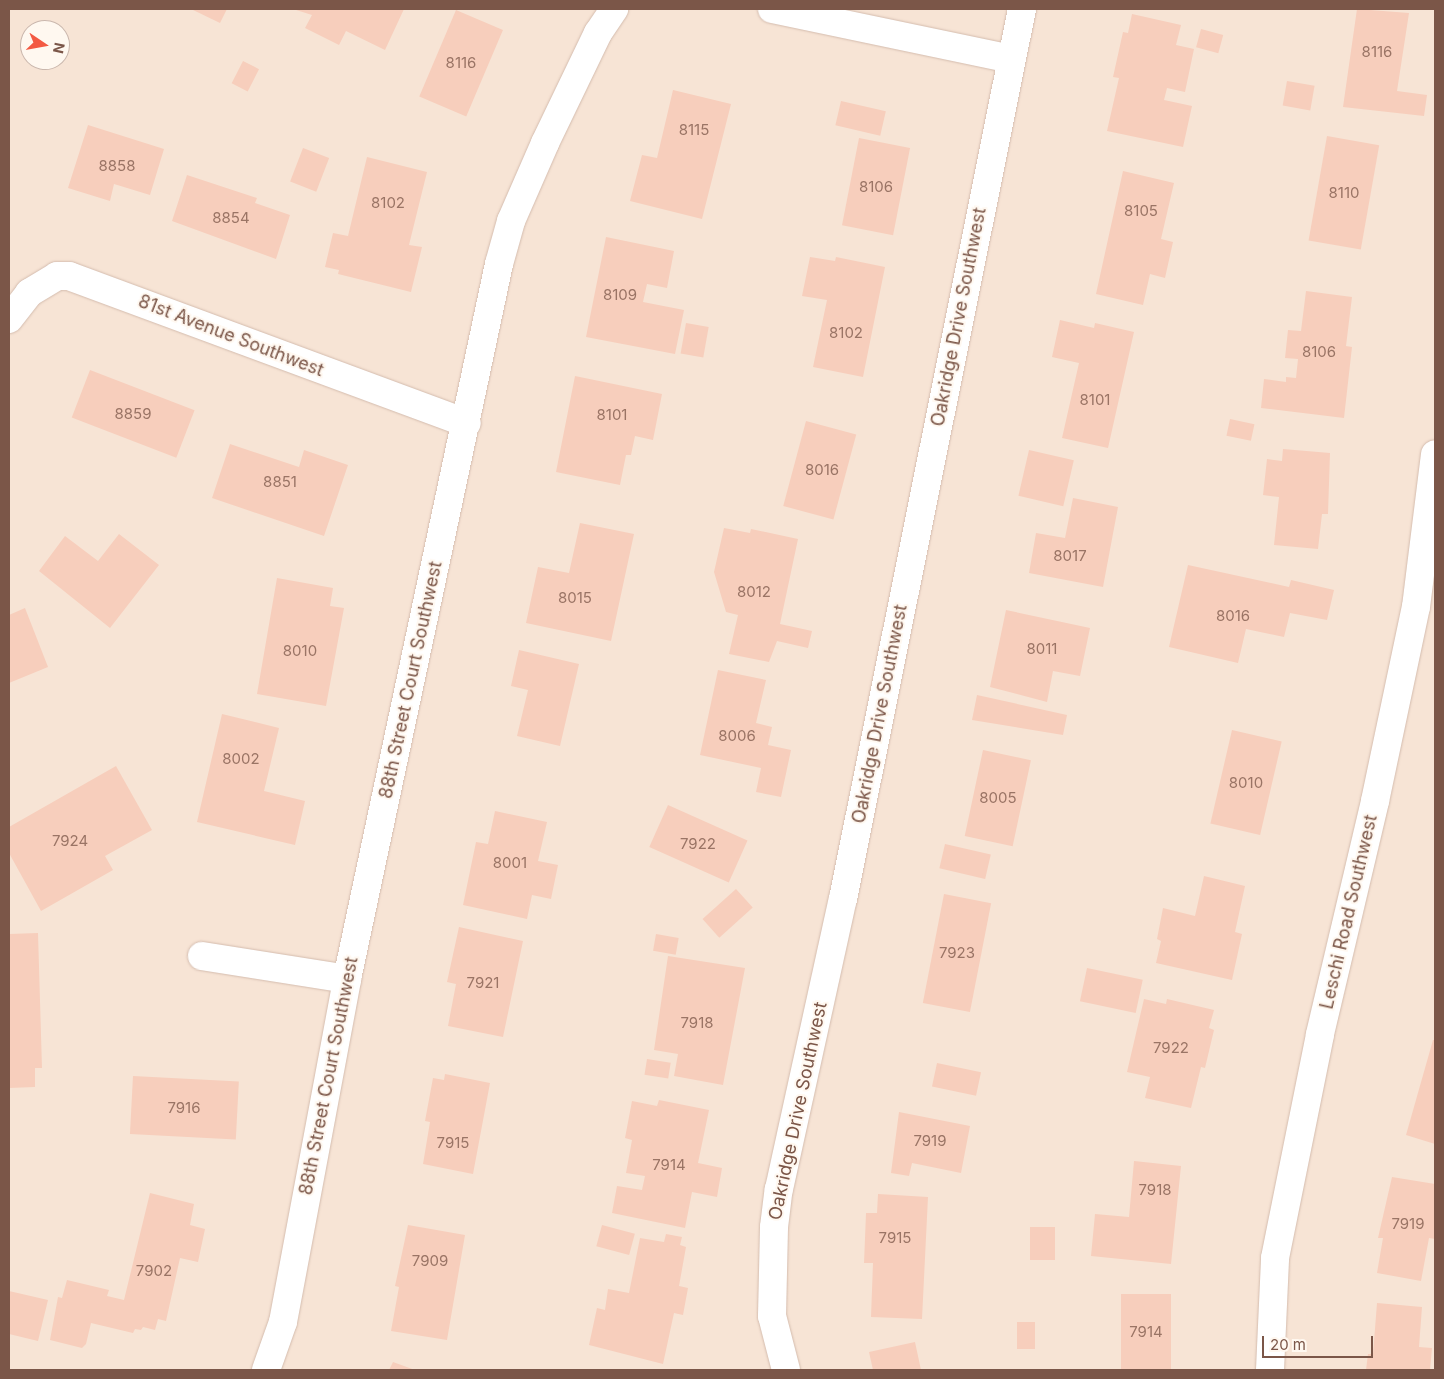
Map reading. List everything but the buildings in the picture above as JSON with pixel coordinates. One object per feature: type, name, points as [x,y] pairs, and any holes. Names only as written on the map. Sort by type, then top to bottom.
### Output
[{"type":"street","name":"88th Street Court Southwest","points":[[266,1370],[283,1322],[347,979],[511,221],[544,143],[598,33],[614,9]]},
{"type":"street","points":[[772,9],[1011,59]]},
{"type":"street","name":"Oakridge Drive Southwest","points":[[786,1370],[772,1316],[774,1227],[779,1189],[843,899],[1022,9]]},
{"type":"street","name":"81st Avenue Southwest","points":[[9,319],[29,293],[57,276],[69,276],[467,423]]},
{"type":"street","name":"Leschi Road Southwest","points":[[1270,1370],[1275,1258],[1320,1034],[1375,800],[1416,608],[1435,454]]},
{"type":"street","points":[[202,956],[347,979]]},
{"type":"shaded area","points":[[9,9],[1435,9],[1435,1370],[9,1370]]}]
